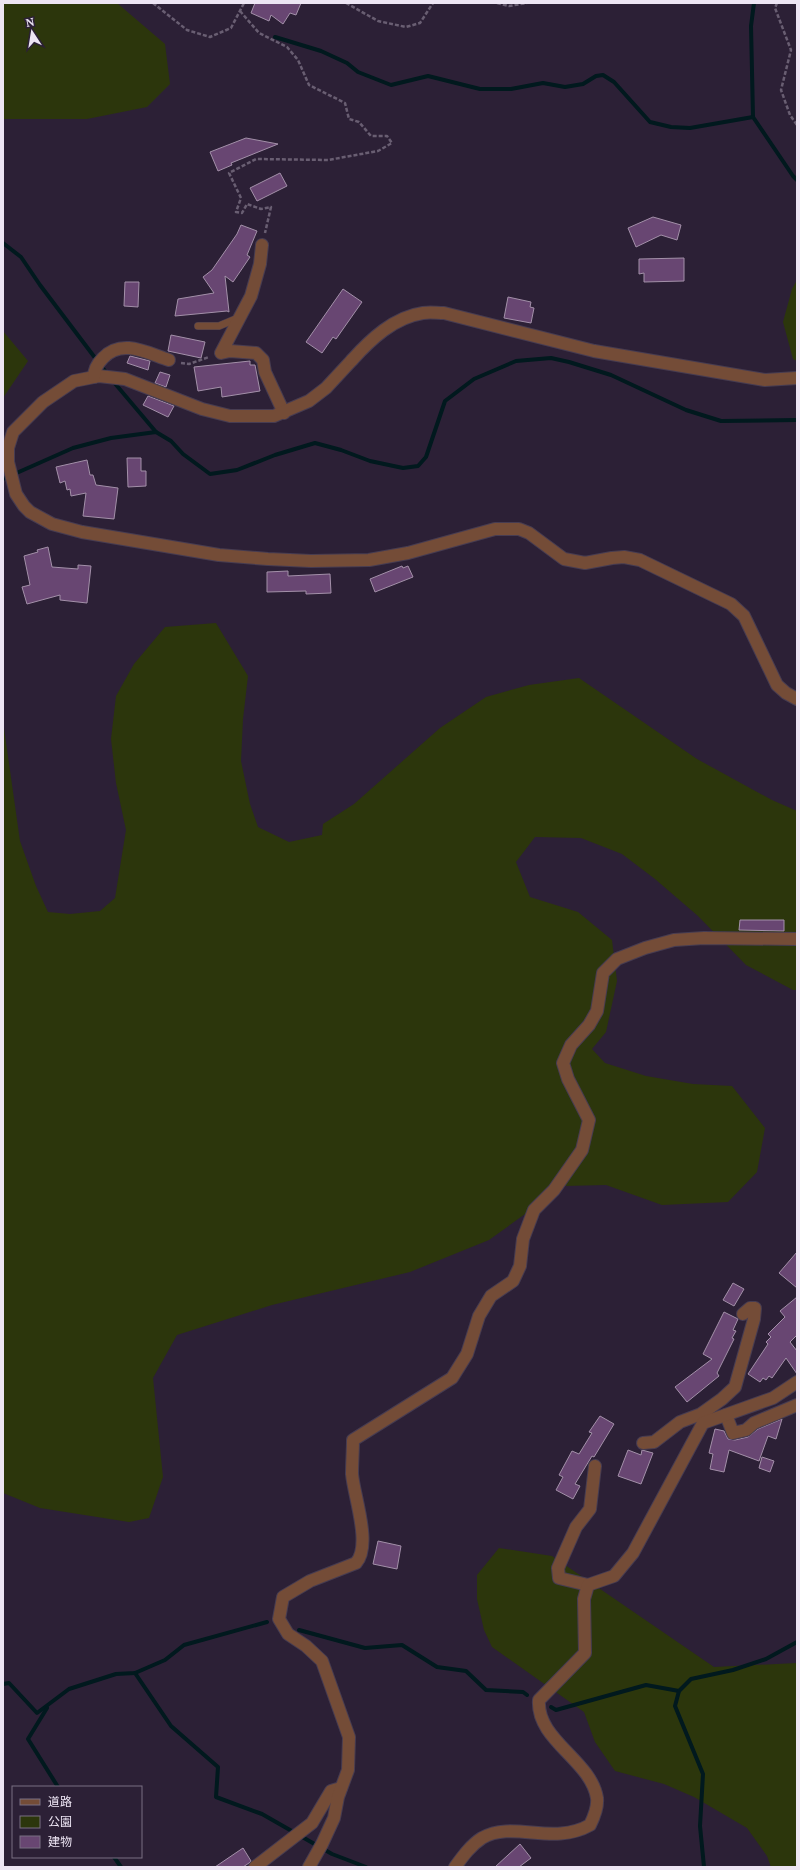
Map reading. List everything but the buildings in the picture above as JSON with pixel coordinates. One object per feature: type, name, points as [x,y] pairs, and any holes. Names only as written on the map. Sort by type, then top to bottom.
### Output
[{"type":"street","points":[[221,353],[251,296],[260,264],[262,245]]},
{"type":"street","points":[[98,369],[202,409],[230,416],[274,416],[309,401],[326,388],[368,342],[401,320],[423,313],[444,313],[594,351],[765,380],[797,378]]},
{"type":"street","points":[[3,440],[43,402],[74,381],[98,369],[110,352],[119,348],[130,347],[169,360]]},
{"type":"street","points":[[221,353],[230,351],[256,353],[262,360],[265,372],[284,413]]},
{"type":"street","points":[[13,432],[8,448],[8,462],[16,494],[24,506],[30,512],[52,524],[82,532],[219,555],[311,562],[369,560],[408,553],[495,529],[507,528],[518,529],[529,533],[564,559],[585,563],[624,557],[640,560],[731,604],[744,616],[777,685],[786,693],[797,699]]},
{"type":"street","points":[[309,1867],[320,1849],[334,1818],[341,1788],[348,1770],[349,1737],[322,1661],[306,1646],[288,1634],[279,1619],[283,1597],[310,1581],[356,1563],[360,1558],[362,1538],[352,1475],[353,1440],[452,1378],[467,1354],[479,1316],[487,1303],[492,1296],[513,1281],[520,1266],[523,1239],[534,1210],[554,1190],[582,1150],[588,1120],[568,1079],[563,1063],[571,1045],[589,1025],[597,1011],[603,973],[617,959],[645,948],[674,940],[704,938],[797,939]]},
{"type":"street","points":[[596,1466],[590,1509],[576,1527],[558,1568],[560,1578],[588,1585],[614,1576],[634,1553],[702,1419],[735,1387],[754,1319],[755,1308],[750,1308],[743,1314]]},
{"type":"street","points":[[643,1443],[654,1442],[680,1422],[726,1415],[773,1398],[797,1382]]},
{"type":"street","points":[[726,1415],[733,1433],[746,1430],[754,1423],[797,1405]]},
{"type":"street","points":[[455,1867],[466,1852],[482,1838],[493,1833],[506,1832],[543,1835],[571,1834],[590,1825],[595,1813],[598,1799],[593,1784],[548,1730],[541,1718],[539,1708],[539,1700],[585,1653],[584,1599],[588,1585]]},
{"type":"street","points":[[255,1867],[312,1823],[331,1790],[341,1788]]},
{"type":"lane","points":[[198,326],[219,326],[239,318]]},
{"type":"path","points":[[153,3],[187,30],[210,37],[231,28],[244,3]]},
{"type":"path","points":[[346,3],[378,21],[406,27],[420,23],[433,3]]},
{"type":"path","points":[[497,3],[509,6],[527,3]]},
{"type":"path","points":[[777,3],[775,8],[791,50],[781,90],[790,115],[797,125]]},
{"type":"path","points":[[240,11],[260,33],[287,47],[298,60],[309,85],[344,103],[349,119],[359,122],[371,136],[387,136],[392,143],[378,151],[328,160],[256,159],[229,173],[241,198],[236,212],[242,212],[247,204],[261,209],[271,207],[262,245]]},
{"type":"path","points":[[169,360],[188,364],[221,353]]},
{"type":"green space","points":[[3,3],[117,3],[165,44],[170,84],[147,107],[87,119],[3,119]]},
{"type":"green space","points":[[797,280],[797,361],[793,359],[783,322],[792,289]]},
{"type":"green space","points":[[3,331],[28,361],[3,398]]},
{"type":"green space","points":[[216,623],[248,676],[243,719],[241,761],[250,804],[258,827],[289,842],[322,835],[323,824],[354,804],[440,728],[486,697],[529,685],[579,678],[697,759],[772,800],[797,811],[797,990],[793,990],[746,965],[698,916],[655,879],[622,854],[581,838],[535,837],[516,862],[530,897],[578,912],[612,940],[617,981],[606,1032],[592,1049],[605,1063],[646,1076],[693,1084],[732,1086],[765,1128],[757,1172],[728,1202],[662,1205],[606,1185],[564,1186],[489,1240],[410,1272],[272,1305],[177,1335],[153,1378],[163,1477],[149,1518],[129,1522],[40,1508],[3,1493],[3,721],[20,841],[36,886],[48,912],[70,914],[100,911],[115,898],[126,830],[116,783],[111,739],[116,696],[134,664],[165,627]]},
{"type":"green space","points":[[499,1548],[552,1556],[714,1667],[797,1663],[797,1867],[771,1867],[767,1856],[747,1828],[694,1797],[664,1784],[615,1771],[595,1742],[584,1712],[492,1647],[484,1630],[477,1599],[477,1575]]},
{"type":"waterway","points":[[754,3],[751,26],[753,117],[797,180]]},
{"type":"waterway","points":[[275,37],[321,51],[347,63],[358,72],[391,85],[428,76],[480,89],[511,89],[543,83],[565,87],[583,84],[596,76],[603,75],[614,82],[650,122],[671,127],[690,128],[753,117]]},
{"type":"waterway","points":[[3,243],[21,257],[40,285],[108,375]]},
{"type":"waterway","points":[[3,479],[73,448],[111,438],[156,432],[171,441],[183,454],[210,474],[237,470],[275,455],[315,443],[341,450],[370,461],[403,468],[418,466],[426,457],[445,401],[474,379],[516,361],[551,358],[611,375],[686,410],[721,421],[797,420]]},
{"type":"waterway","points":[[112,380],[156,432]]},
{"type":"waterway","points":[[3,1684],[9,1683],[37,1713],[69,1689],[116,1674],[135,1673],[165,1660],[184,1645],[267,1622]]},
{"type":"waterway","points":[[299,1630],[365,1648],[402,1645],[437,1667],[466,1671],[486,1690],[523,1692],[527,1695]]},
{"type":"waterway","points":[[704,1867],[700,1826],[703,1774],[675,1706],[679,1691],[691,1679],[733,1670],[766,1659],[797,1642]]},
{"type":"waterway","points":[[135,1673],[171,1726],[218,1767],[216,1797],[262,1814],[332,1854],[366,1867]]},
{"type":"waterway","points":[[551,1707],[556,1710],[646,1685],[679,1691]]},
{"type":"waterway","points":[[47,1708],[28,1739],[57,1786]]},
{"type":"waterway","points":[[115,1858],[121,1867]]}]
